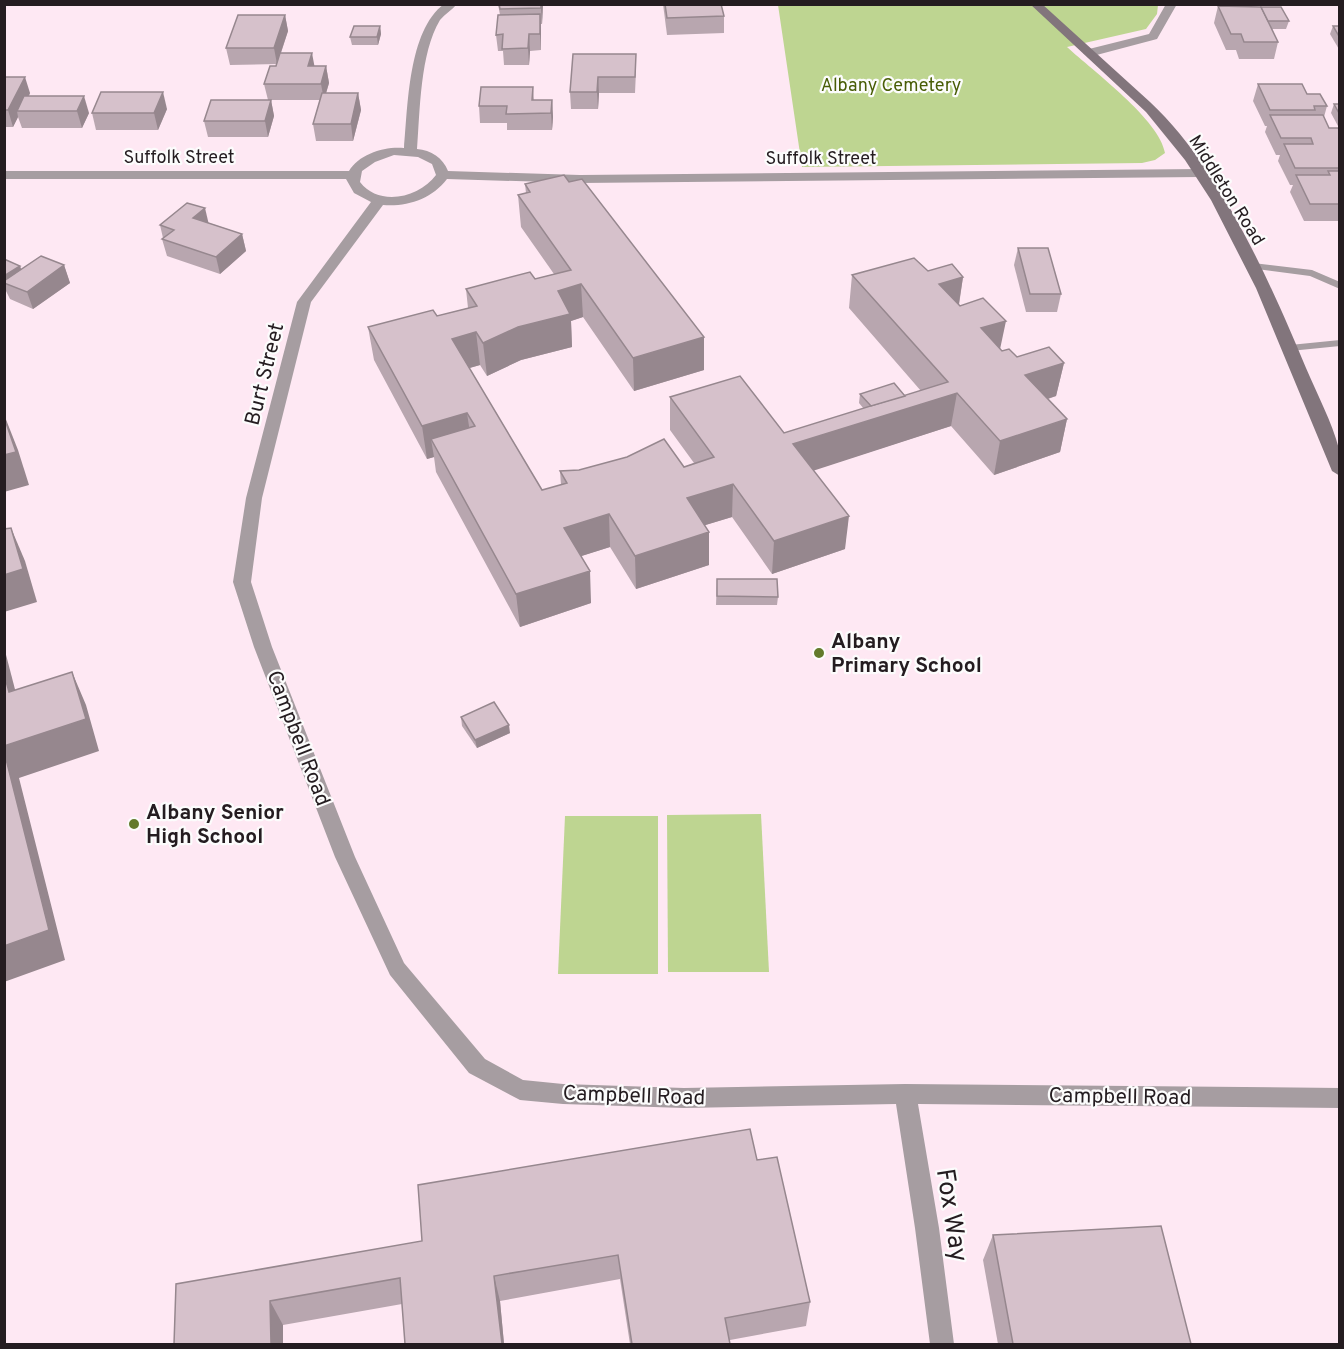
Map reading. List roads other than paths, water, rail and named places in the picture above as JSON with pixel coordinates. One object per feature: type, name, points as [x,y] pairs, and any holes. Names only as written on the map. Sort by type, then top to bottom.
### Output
[{"type":"main road","name":"Middleton Road","points":[[1035,4],[1159,118],[1200,173],[1237,231],[1290,348],[1340,471]]},
{"type":"street","points":[[410,151],[413,114],[427,37],[438,15],[452,4]]},
{"type":"street","points":[[1089,53],[1153,36],[1172,4]]},
{"type":"street","points":[[410,151],[421,153],[438,162],[442,168],[442,176],[432,190],[421,195],[394,200],[380,199],[359,190],[354,183],[353,175],[367,159],[387,153],[410,151]]},
{"type":"street","name":"Suffolk Street","points":[[442,176],[580,179],[1200,173]]},
{"type":"street","name":"Suffolk Street","points":[[4,175],[353,175]]},
{"type":"street","name":"Burt Street","points":[[242,582],[254,498],[304,302],[380,199]]},
{"type":"street","name":"Campbell Road","points":[[242,582],[263,647],[345,857],[397,969],[477,1066],[520,1090],[563,1094],[684,1098],[905,1094],[1340,1098]]},
{"type":"street","name":"Fox Way","points":[[905,1094],[927,1228],[942,1344]]},
{"type":"lane","points":[[1253,266],[1312,273],[1340,286]]},
{"type":"lane","points":[[1290,348],[1340,343]]},
{"type":"place","name":"Albany Primary School","points":[[819,653]]},
{"type":"place","name":"Albany Senior High School","points":[[134,824]]},
{"type":"park label","name":"Albany Cemetery","points":[[891,85]]}]
